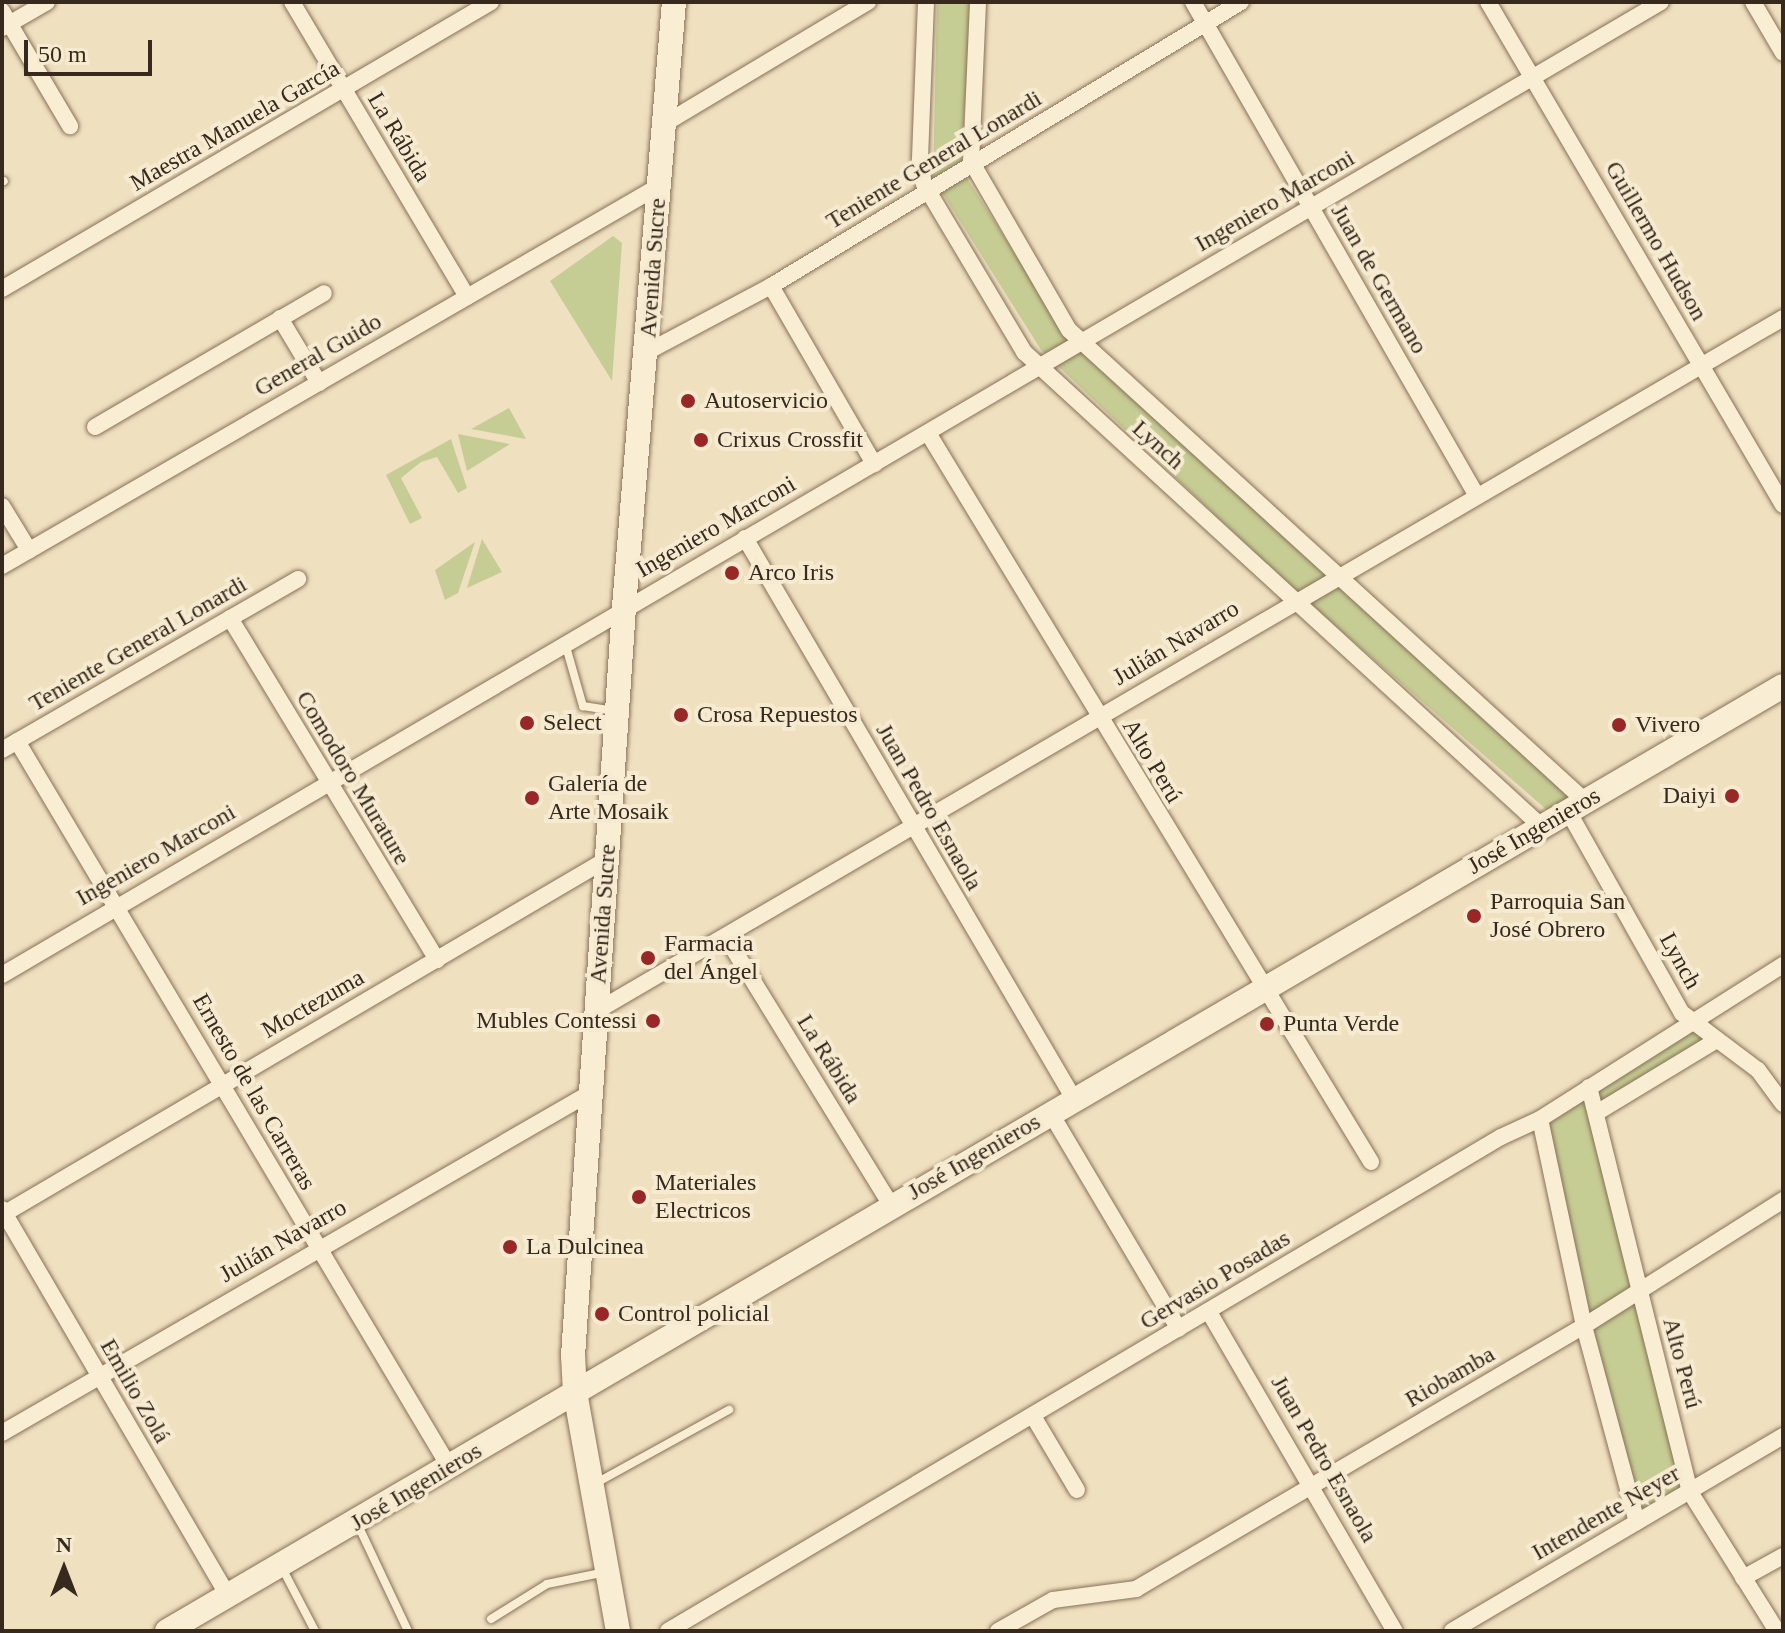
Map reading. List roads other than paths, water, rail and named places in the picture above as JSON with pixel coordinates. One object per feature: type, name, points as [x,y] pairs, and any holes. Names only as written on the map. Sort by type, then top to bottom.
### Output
[{"type":"street","points":[[47,2],[4,21],[70,126]]},
{"type":"street","name":"La Rábida","points":[[292,2],[467,297]]},
{"type":"street","name":"Maestra Manuela García","points":[[2,289],[491,2]]},
{"type":"street","name":"Avenida Sucre","points":[[618,1631],[575,1393],[595,1012],[624,607],[674,2]]},
{"type":"street","points":[[664,124],[868,2]]},
{"type":"street","name":"Lynch","points":[[926,2],[920,160],[927,192],[1038,368],[1541,826]]},
{"type":"street","name":"Lynch","points":[[978,2],[968,142],[973,166],[1080,342],[1338,576],[1576,806],[1690,1022],[1758,1070],[1783,1104]]},
{"type":"street","name":"Juan de Germano","points":[[1193,2],[1477,496]]},
{"type":"street","name":"Teniente General Lonardi","points":[[647,352],[771,286],[1241,2]]},
{"type":"street","name":"Guillermo Hudson","points":[[1488,2],[1783,505]]},
{"type":"street","name":"Ingeniero Marconi","points":[[2,975],[624,607],[928,433],[1661,2]]},
{"type":"street","points":[[1753,2],[1783,53]]},
{"type":"street","name":"General Guido","points":[[2,566],[659,186]]},
{"type":"street","points":[[771,286],[874,464]]},
{"type":"street","points":[[95,427],[324,293]]},
{"type":"street","points":[[280,318],[319,383]]},
{"type":"street","name":"Julián Navarro","points":[[595,1012],[1783,318]]},
{"type":"street","name":"Alto Perú","points":[[928,433],[1262,989],[1371,1162]]},
{"type":"street","points":[[2,506],[29,550]]},
{"type":"street","name":"Juan Pedro Esnaola","points":[[745,538],[1074,1099]]},
{"type":"street","name":"Teniente General Lonardi","points":[[2,750],[298,579]]},
{"type":"street","name":"Comodoro Murature","points":[[230,618],[326,784],[437,960]]},
{"type":"street","name":"José Ingenieros","points":[[167,1631],[1783,686]]},
{"type":"street","name":"Ernesto de las Carreras","points":[[17,741],[450,1468]]},
{"type":"street","name":"Moctezuma","points":[[3,1212],[607,859]]},
{"type":"street","name":"La Rábida","points":[[726,937],[891,1205]]},
{"type":"street","name":"Gervasio Posadas","points":[[668,1631],[1501,1137],[1540,1119],[1783,965]]},
{"type":"street","points":[[1598,1112],[1717,1040]]},
{"type":"street","name":"Alto Perú","points":[[1589,1087],[1598,1112],[1638,1289],[1690,1492],[1777,1631]]},
{"type":"street","name":"Julián Navarro","points":[[2,1433],[590,1093]]},
{"type":"street","points":[[1050,1112],[1179,1329]]},
{"type":"street","points":[[1540,1119],[1584,1326],[1637,1522]]},
{"type":"street","name":"Riobamba","points":[[998,1631],[1053,1600],[1136,1589],[1584,1326],[1783,1200]]},
{"type":"street","name":"Emilio Zolá","points":[[3,1212],[228,1596]]},
{"type":"street","name":"Juan Pedro Esnaola","points":[[1209,1312],[1313,1485],[1395,1631]]},
{"type":"street","points":[[1033,1416],[1077,1490]]},
{"type":"street","name":"Intendente Neyer","points":[[1452,1631],[1783,1436]]},
{"type":"street","points":[[1743,1578],[1783,1556]]},
{"type":"lane","points":[[565,642],[583,706],[617,712]]},
{"type":"lane","points":[[591,1485],[729,1410]]},
{"type":"lane","points":[[356,1523],[408,1631]]},
{"type":"lane","points":[[281,1566],[315,1631]]},
{"type":"lane","points":[[491,1619],[547,1584],[607,1572]]},
{"type":"place","name":"Autoservicio","points":[[688,401]]},
{"type":"place","name":"Crixus Crossfit","points":[[701,440]]},
{"type":"place","name":"Arco Iris","points":[[732,573]]},
{"type":"place","name":"Crosa Repuestos","points":[[681,715]]},
{"type":"place","name":"Select","points":[[527,723]]},
{"type":"place","name":"Vivero","points":[[1619,725]]},
{"type":"place","name":"Daiyi","points":[[1732,796]]},
{"type":"place","name":"Galería de Arte Mosaik","points":[[532,798]]},
{"type":"place","name":"Parroquia San José Obrero","points":[[1474,916]]},
{"type":"place","name":"Farmacia del Ángel","points":[[648,958]]},
{"type":"place","name":"Mubles Contessi","points":[[653,1021]]},
{"type":"place","name":"Punta Verde","points":[[1267,1024]]},
{"type":"place","name":"Materiales Electricos","points":[[639,1197]]},
{"type":"place","name":"La Dulcinea","points":[[510,1247]]},
{"type":"place","name":"Control policial","points":[[602,1314]]}]
